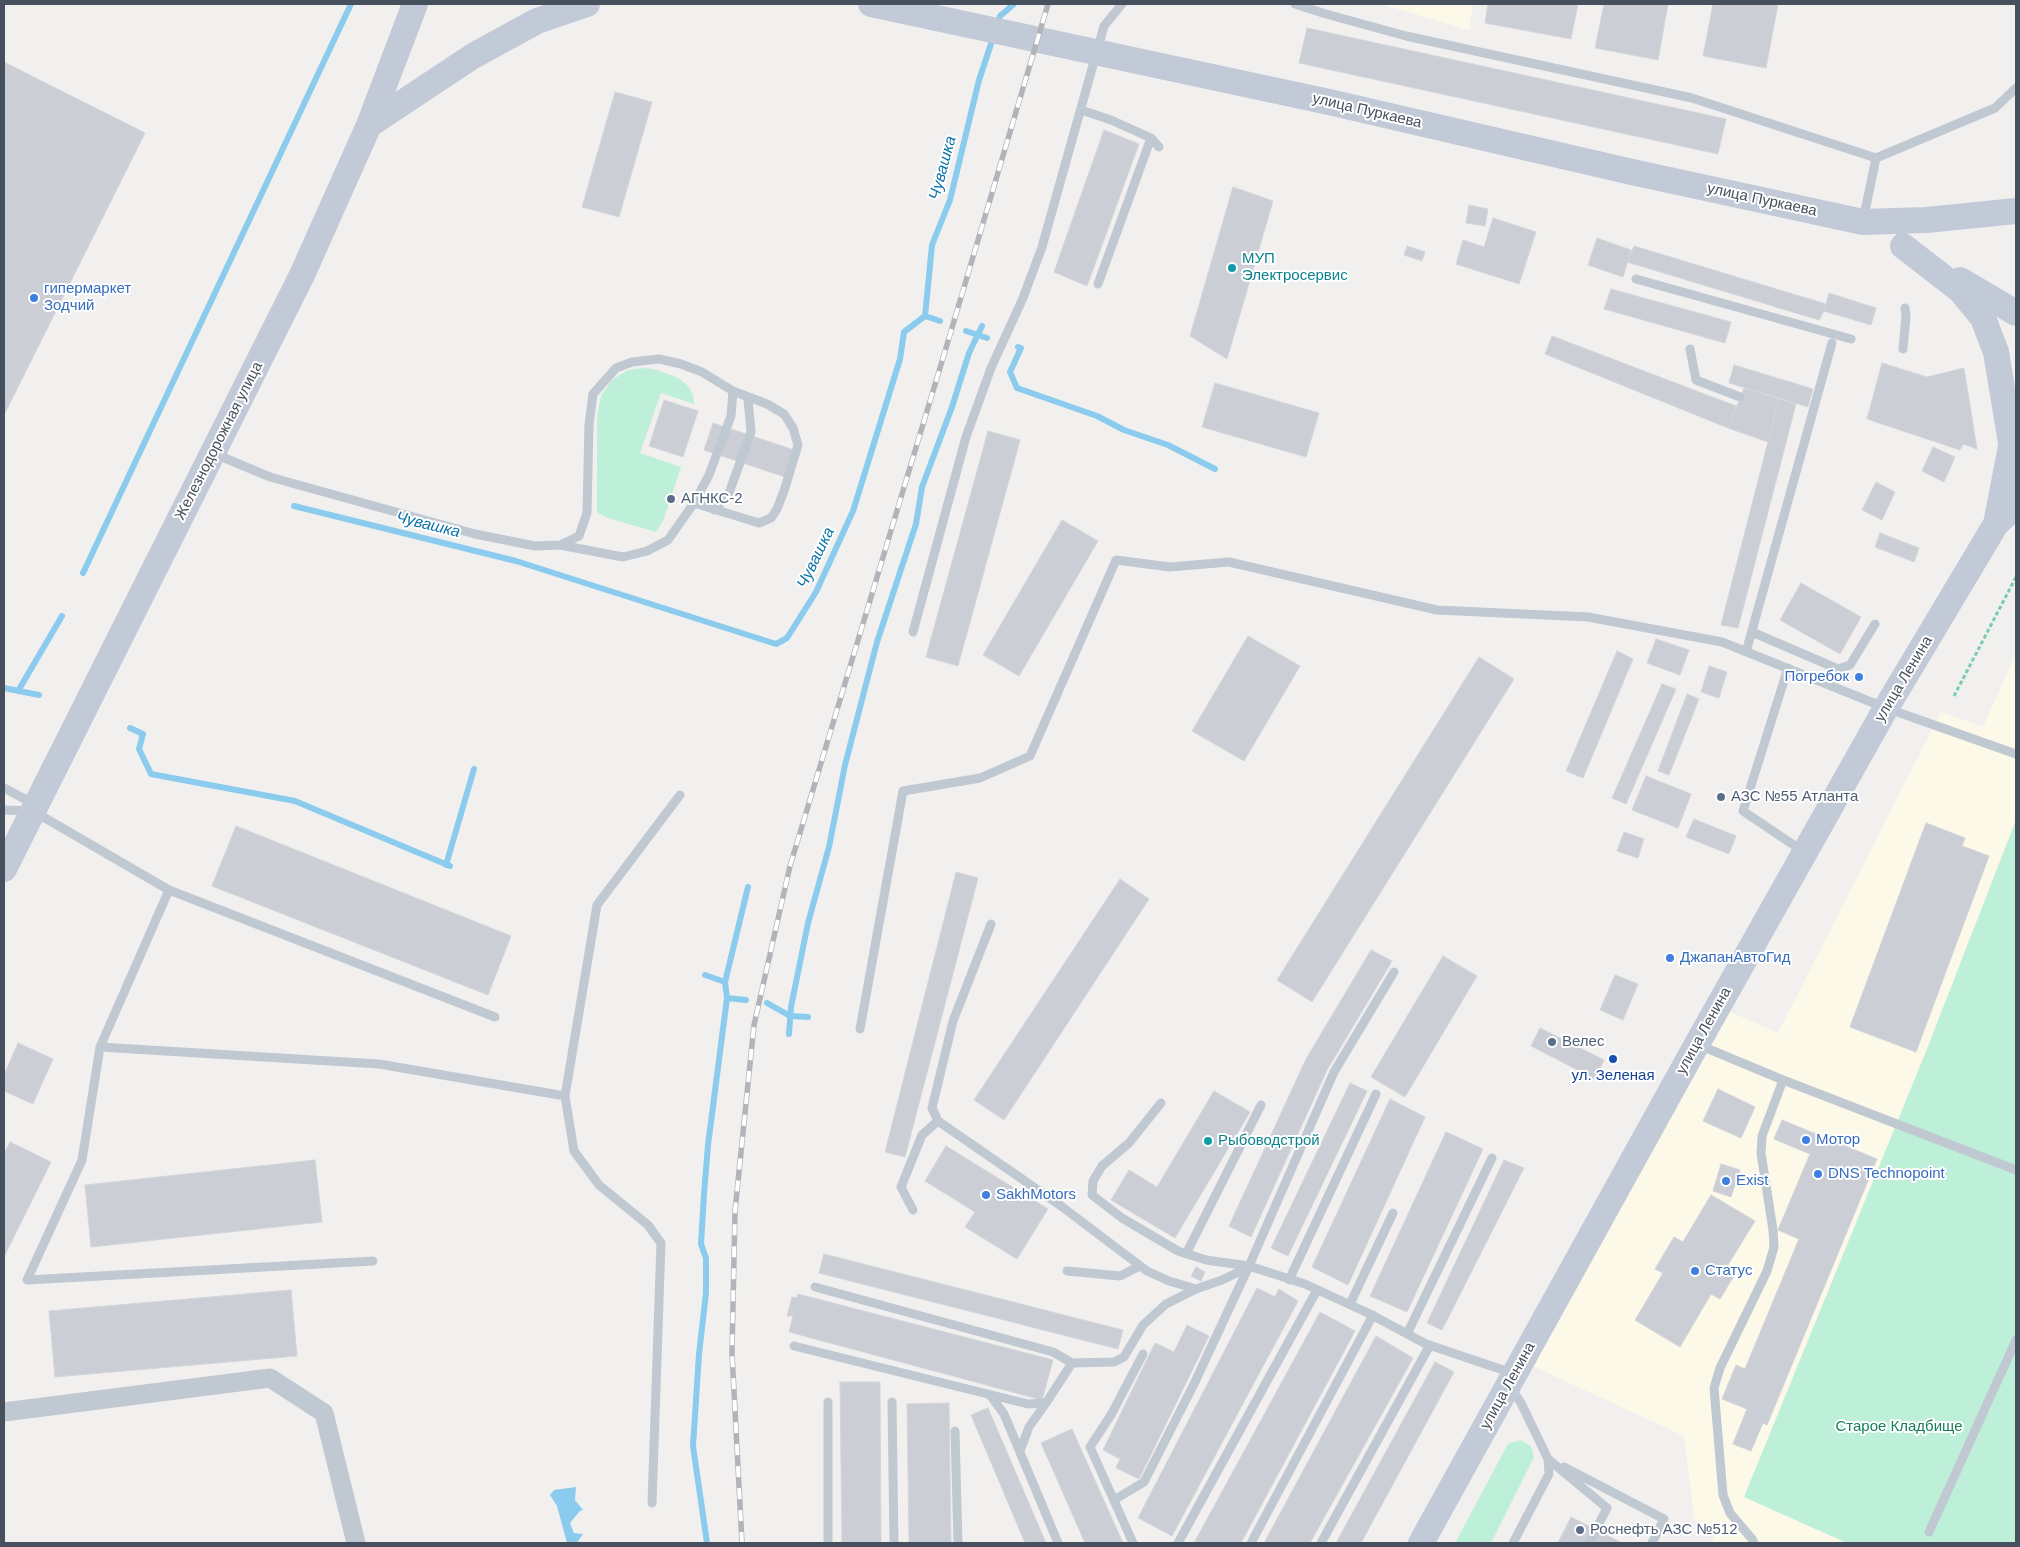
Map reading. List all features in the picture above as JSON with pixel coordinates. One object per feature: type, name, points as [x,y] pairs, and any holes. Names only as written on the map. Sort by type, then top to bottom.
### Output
[{"type":"main road","name":"Железнодорожная улица","points":[[4,869],[302,275],[369,125],[415,4]]},
{"type":"main road","points":[[369,125],[473,56],[538,21],[587,4]]},
{"type":"main road","name":"улица Пуркаева","points":[[871,4],[1329,102],[1622,170],[1863,222]]},
{"type":"main road","points":[[1863,222],[1926,220],[2016,211]]},
{"type":"main road","points":[[1863,222],[2016,313]]},
{"type":"main road","points":[[1903,246],[1961,291],[1984,318],[1996,352],[2014,432],[1996,524]]},
{"type":"main road","points":[[1996,524],[2016,505]]},
{"type":"main road","name":"улица Ленина","points":[[1421,1543],[1697,1044],[1886,708],[1996,524]]},
{"type":"street","points":[[4,1412],[270,1378],[324,1413],[356,1543]]},
{"type":"lane","points":[[913,632],[966,437],[991,368],[1023,298],[1042,247],[1104,26],[1122,4]]},
{"type":"lane","points":[[1295,4],[1406,36],[1692,98],[1876,158],[1995,108],[2016,88]]},
{"type":"lane","points":[[1081,110],[1111,120],[1151,138],[1159,147]]},
{"type":"lane","points":[[1098,284],[1151,138]]},
{"type":"lane","points":[[1863,222],[1876,158]]},
{"type":"lane","points":[[1636,279],[1851,339]]},
{"type":"lane","points":[[1903,350],[1905,308]]},
{"type":"lane","points":[[1746,652],[1832,343]]},
{"type":"lane","points":[[1690,349],[1696,380],[1740,397]]},
{"type":"lane","points":[[560,545],[579,536],[587,513],[589,424],[593,394],[616,368],[632,362],[659,360],[681,364],[702,372],[734,391],[767,404],[784,414],[793,428],[798,445],[784,492],[771,518],[759,523],[694,503]]},
{"type":"lane","points":[[213,453],[270,477],[474,534],[535,546],[560,545],[622,557],[646,551],[668,540],[694,503],[708,475],[731,416],[734,391]]},
{"type":"lane","points":[[714,510],[729,493],[751,432],[748,398]]},
{"type":"lane","points":[[860,1029],[903,791],[980,778],[1030,756],[1116,560],[1170,567],[1229,562],[1437,610],[1588,617],[1722,642],[1886,708],[2016,754]]},
{"type":"lane","points":[[1752,632],[1838,669],[1850,665],[1875,624]]},
{"type":"lane","points":[[1788,668],[1744,811],[1805,852]]},
{"type":"lane","points":[[4,788],[169,890],[495,1017]]},
{"type":"lane","points":[[652,1503],[661,1243],[648,1225],[599,1185],[574,1151],[565,1096],[597,905],[680,795]]},
{"type":"lane","points":[[4,810],[34,808]]},
{"type":"lane","points":[[169,890],[100,1047],[82,1160],[27,1280],[373,1261]]},
{"type":"lane","points":[[992,924],[953,1021],[932,1108],[938,1121],[1055,1201],[1147,1272],[1169,1282],[1196,1289]]},
{"type":"lane","points":[[1114,1500],[1144,1482],[1194,1384],[1249,1266],[1334,1072],[1394,972]]},
{"type":"lane","points":[[1697,1044],[1783,1080],[2016,1170]]},
{"type":"lane","points":[[100,1047],[379,1064],[565,1096]]},
{"type":"lane","points":[[1754,1543],[1752,1538],[1730,1514],[1723,1495],[1714,1388],[1720,1368],[1767,1271],[1774,1247],[1761,1153],[1762,1136],[1783,1080]]},
{"type":"lane","points":[[1289,1280],[1376,1094]]},
{"type":"lane","points":[[1161,1103],[1129,1143],[1102,1166],[1094,1181],[1092,1195],[1122,1218],[1178,1251],[1217,1262],[1249,1266],[1317,1290],[1373,1315],[1430,1345],[1512,1380],[1548,1459],[1549,1474],[1513,1543]]},
{"type":"lane","points":[[1186,1254],[1261,1105]]},
{"type":"lane","points":[[913,1210],[901,1187],[922,1136],[938,1121]]},
{"type":"lane","points":[[1407,1334],[1492,1158]]},
{"type":"lane","points":[[1350,1304],[1393,1213]]},
{"type":"lane","points":[[1067,1271],[1120,1276],[1140,1266]]},
{"type":"lane","points":[[815,1287],[1053,1352],[1072,1363],[1114,1362],[1124,1357],[1143,1325],[1166,1304],[1249,1266]]},
{"type":"lane","points":[[1178,1543],[1317,1290]]},
{"type":"lane","points":[[1251,1543],[1373,1315]]},
{"type":"lane","points":[[1929,1532],[2016,1340]]},
{"type":"lane","points":[[1321,1543],[1430,1345]]},
{"type":"lane","points":[[794,1346],[1028,1404],[1046,1403]]},
{"type":"lane","points":[[1132,1543],[1090,1447],[1111,1415],[1143,1354]]},
{"type":"lane","points":[[1020,1451],[1030,1427],[1072,1363]]},
{"type":"lane","points":[[990,1395],[1004,1414],[1058,1543]]},
{"type":"lane","points":[[828,1402],[828,1543]]},
{"type":"lane","points":[[892,1402],[894,1543]]},
{"type":"lane","points":[[955,1431],[958,1543]]},
{"type":"lane","points":[[1548,1459],[1607,1508],[1589,1543]]},
{"type":"lane","points":[[1548,1459],[1664,1519],[1652,1543]]},
{"type":"path","points":[[1954,696],[2016,577]]},
{"type":"shaded area","points":[[1381,4],[1473,4],[1469,30]]},
{"type":"shaded area","points":[[2016,654],[2016,820],[1927,1049],[1744,1497],[1847,1543],[1711,1543],[1714,1536],[1694,1518],[1684,1436],[1520,1360],[1712,1004],[1778,1033],[1941,712],[1983,727]]},
{"type":"green space","points":[[646,368],[678,378],[687,385],[693,394],[694,404],[661,393],[640,453],[681,467],[663,521],[656,532],[608,518],[597,512],[597,418],[601,396],[612,380],[628,370]]},
{"type":"green space","name":"Старое Кладбище","points":[[2016,820],[2016,1543],[1847,1543],[1744,1497],[1927,1049]]},
{"type":"green space","points":[[1520,1440],[1531,1446],[1534,1457],[1491,1543],[1455,1543],[1508,1444]]},
{"type":"water","points":[[576,1487],[575,1500],[583,1510],[570,1523],[574,1533],[583,1534],[577,1543],[567,1543],[557,1506],[550,1495],[554,1490]]},
{"type":"building","points":[[1488,4],[1578,4],[1571,39],[1485,23]]},
{"type":"building","points":[[1604,4],[1668,4],[1658,60],[1595,48]]},
{"type":"building","points":[[1713,4],[1778,4],[1766,68],[1703,56]]},
{"type":"building","points":[[1307,28],[1726,119],[1718,154],[1299,63]]},
{"type":"building","points":[[4,62],[145,133],[4,415]]},
{"type":"building","points":[[615,92],[652,102],[619,217],[582,207]]},
{"type":"building","points":[[1104,130],[1139,144],[1087,286],[1054,272]]},
{"type":"building","name":"МУП Электросервис","points":[[1233,187],[1273,201],[1227,359],[1190,336]]},
{"type":"building","points":[[1469,205],[1488,209],[1485,226],[1466,223]]},
{"type":"building","points":[[1493,218],[1536,232],[1519,284],[1456,264],[1463,240],[1484,247]]},
{"type":"building","points":[[1597,238],[1631,250],[1623,277],[1588,265]]},
{"type":"building","points":[[1407,246],[1425,252],[1422,261],[1404,255]]},
{"type":"building","points":[[1634,246],[1826,304],[1824,311],[1819,320],[1627,262]]},
{"type":"building","points":[[1611,289],[1731,322],[1725,343],[1604,309]]},
{"type":"building","points":[[1829,293],[1876,308],[1871,325],[1824,311]]},
{"type":"building","points":[[1552,336],[1736,406],[1728,428],[1545,354]]},
{"type":"building","points":[[1882,363],[1927,377],[1964,368],[1977,449],[1963,444],[1960,450],[1867,419]]},
{"type":"building","points":[[1734,365],[1813,389],[1808,407],[1729,383]]},
{"type":"building","points":[[1215,383],[1319,413],[1306,457],[1202,427]]},
{"type":"building","points":[[1744,388],[1779,399],[1768,442],[1728,428]]},
{"type":"building","points":[[1779,399],[1796,404],[1738,628],[1721,625]]},
{"type":"building","points":[[664,400],[698,411],[683,457],[649,446]]},
{"type":"building","points":[[713,423],[794,450],[785,477],[704,450]]},
{"type":"building","points":[[988,431],[1020,440],[958,666],[926,657]]},
{"type":"building","points":[[1933,447],[1955,457],[1944,482],[1922,471]]},
{"type":"building","points":[[1876,482],[1895,492],[1882,520],[1862,510]]},
{"type":"building","points":[[1062,520],[1098,541],[1019,676],[983,655]]},
{"type":"building","points":[[1880,533],[1919,548],[1914,562],[1875,547]]},
{"type":"building","points":[[1801,583],[1861,617],[1840,654],[1780,620]]},
{"type":"building","points":[[1248,636],[1300,666],[1244,761],[1192,731]]},
{"type":"building","points":[[1656,639],[1689,650],[1680,675],[1647,663]]},
{"type":"building","points":[[1617,651],[1633,659],[1583,778],[1566,771]]},
{"type":"building","points":[[1479,657],[1514,679],[1312,1002],[1277,980]]},
{"type":"building","points":[[1709,666],[1727,672],[1719,698],[1701,692]]},
{"type":"building","points":[[1662,684],[1676,689],[1626,804],[1612,798]]},
{"type":"building","points":[[1687,694],[1699,699],[1669,775],[1658,771]]},
{"type":"building","points":[[1646,776],[1691,794],[1678,828],[1632,810]]},
{"type":"building","points":[[1694,819],[1736,836],[1729,854],[1686,837]]},
{"type":"building","points":[[1926,823],[1965,838],[1962,846],[1989,856],[1916,1052],[1850,1027]]},
{"type":"building","points":[[236,826],[511,936],[488,995],[212,886]]},
{"type":"building","points":[[1624,832],[1644,839],[1638,858],[1617,851]]},
{"type":"building","points":[[956,872],[978,878],[905,1157],[885,1152]]},
{"type":"building","points":[[1120,879],[1149,899],[1004,1120],[974,1100]]},
{"type":"building","points":[[1371,950],[1392,961],[1327,1070],[1251,1237],[1229,1226],[1306,1059]]},
{"type":"building","points":[[1443,956],[1477,976],[1405,1097],[1371,1077]]},
{"type":"building","points":[[1615,975],[1638,984],[1623,1020],[1600,1010]]},
{"type":"building","points":[[1540,1028],[1604,1060],[1595,1079],[1531,1046]]},
{"type":"building","points":[[18,1043],[53,1059],[33,1104],[4,1091],[4,1075]]},
{"type":"building","points":[[1350,1083],[1367,1091],[1288,1256],[1271,1248]]},
{"type":"building","points":[[1718,1089],[1755,1107],[1741,1138],[1703,1121]]},
{"type":"building","name":"Рыбоводстрой","points":[[1214,1091],[1250,1112],[1175,1238],[1111,1200],[1129,1170],[1157,1187]]},
{"type":"building","points":[[1390,1099],[1425,1117],[1348,1285],[1312,1267]]},
{"type":"building","points":[[1782,1120],[1877,1159],[1767,1425],[1763,1423],[1751,1451],[1733,1444],[1747,1409],[1722,1399],[1736,1365],[1745,1369],[1799,1239],[1778,1230],[1810,1154],[1774,1139]]},
{"type":"building","points":[[1446,1132],[1483,1149],[1407,1312],[1370,1296]]},
{"type":"building","points":[[10,1142],[51,1162],[4,1257],[4,1154]]},
{"type":"building","name":"SakhMotors","points":[[946,1146],[1048,1209],[1017,1259],[965,1227],[975,1212],[925,1181]]},
{"type":"building","points":[[315,1160],[322,1222],[91,1247],[85,1185]]},
{"type":"building","points":[[1504,1160],[1524,1168],[1442,1330],[1427,1323]]},
{"type":"building","name":"Exist","points":[[1721,1164],[1740,1170],[1731,1197],[1713,1191]]},
{"type":"building","name":"Статус","points":[[1711,1195],[1755,1221],[1726,1268],[1735,1274],[1720,1299],[1711,1294],[1680,1347],[1635,1320],[1663,1273],[1655,1269],[1674,1237],[1683,1242]]},
{"type":"building","points":[[824,1254],[1123,1330],[1118,1349],[819,1273]]},
{"type":"building","points":[[1196,1267],[1205,1272],[1201,1281],[1191,1276]]},
{"type":"building","points":[[1257,1288],[1275,1297],[1279,1289],[1298,1301],[1172,1536],[1138,1518]]},
{"type":"building","points":[[291,1290],[297,1356],[55,1377],[49,1311]]},
{"type":"building","points":[[798,1294],[1053,1360],[1042,1400],[789,1332],[793,1316],[787,1316],[792,1297],[797,1298]]},
{"type":"building","points":[[1320,1312],[1355,1331],[1241,1543],[1194,1543]]},
{"type":"building","points":[[1187,1325],[1209,1336],[1139,1479],[1116,1468],[1120,1459],[1103,1450],[1155,1343],[1174,1352]]},
{"type":"building","points":[[1376,1336],[1413,1358],[1310,1543],[1264,1543]]},
{"type":"building","points":[[1435,1362],[1454,1372],[1361,1543],[1336,1543]]},
{"type":"building","points":[[840,1382],[880,1382],[881,1543],[842,1543]]},
{"type":"building","points":[[949,1403],[951,1543],[909,1543],[907,1404]]},
{"type":"building","points":[[988,1408],[1046,1543],[1025,1543],[971,1415]]},
{"type":"building","points":[[1072,1429],[1123,1543],[1085,1543],[1041,1443]]},
{"type":"building","name":"Роснефть АЗС №512","points":[[1571,1517],[1622,1543],[1558,1543]]},
{"type":"waterway","points":[[83,573],[351,4]]},
{"type":"waterway","name":"Чувашка","points":[[997,26],[1000,16],[1014,4]]},
{"type":"waterway","name":"Чувашка","points":[[294,506],[516,561],[776,644],[787,638],[816,592],[853,511],[900,359],[904,332],[925,316],[932,245],[950,200],[979,80],[994,35]]},
{"type":"waterway","points":[[925,316],[940,321]]},
{"type":"waterway","points":[[789,1034],[791,1007],[808,923],[829,847],[845,765],[877,642],[916,524],[922,487],[952,407],[969,353],[982,326]]},
{"type":"waterway","points":[[966,331],[987,338]]},
{"type":"waterway","points":[[1018,347],[1021,348],[1010,372],[1017,388],[1097,416],[1124,430],[1168,445],[1215,469]]},
{"type":"waterway","points":[[18,691],[62,616]]},
{"type":"waterway","name":"Чувашка","points":[[4,688],[39,695]]},
{"type":"waterway","points":[[130,728],[143,734],[139,749],[151,774],[295,801],[450,866]]},
{"type":"waterway","points":[[446,865],[474,769]]},
{"type":"waterway","points":[[725,982],[748,887]]},
{"type":"waterway","points":[[705,975],[725,982],[727,998],[708,1145],[704,1194],[701,1244],[706,1258],[706,1293],[699,1354],[693,1446],[707,1543]]},
{"type":"waterway","points":[[727,998],[746,1000]]},
{"type":"waterway","points":[[767,1003],[790,1016],[808,1017]]},
{"type":"railway","points":[[742,1543],[732,1353],[735,1211],[754,1025],[790,866],[1048,4]]},
{"type":"place","name":"МУП Электросервис","points":[[1232,268]]},
{"type":"place","name":"гипермаркет Зодчий","points":[[34,298]]},
{"type":"place","name":"АГНКС-2","points":[[671,499]]},
{"type":"place","name":"Погребок","points":[[1859,677]]},
{"type":"place","name":"АЗС №55 Атланта","points":[[1721,797]]},
{"type":"place","name":"ДжапанАвтоГид","points":[[1670,958]]},
{"type":"place","name":"Велес","points":[[1552,1042]]},
{"type":"place","name":"ул. Зеленая","points":[[1613,1059]]},
{"type":"place","name":"Мотор","points":[[1806,1140]]},
{"type":"place","name":"Рыбоводстрой","points":[[1208,1141]]},
{"type":"place","name":"DNS Technopoint","points":[[1818,1174]]},
{"type":"place","name":"Exist","points":[[1726,1181]]},
{"type":"place","name":"SakhMotors","points":[[986,1195]]},
{"type":"place","name":"Статус","points":[[1695,1271]]},
{"type":"place","name":"Роснефть АЗС №512","points":[[1580,1530]]}]
